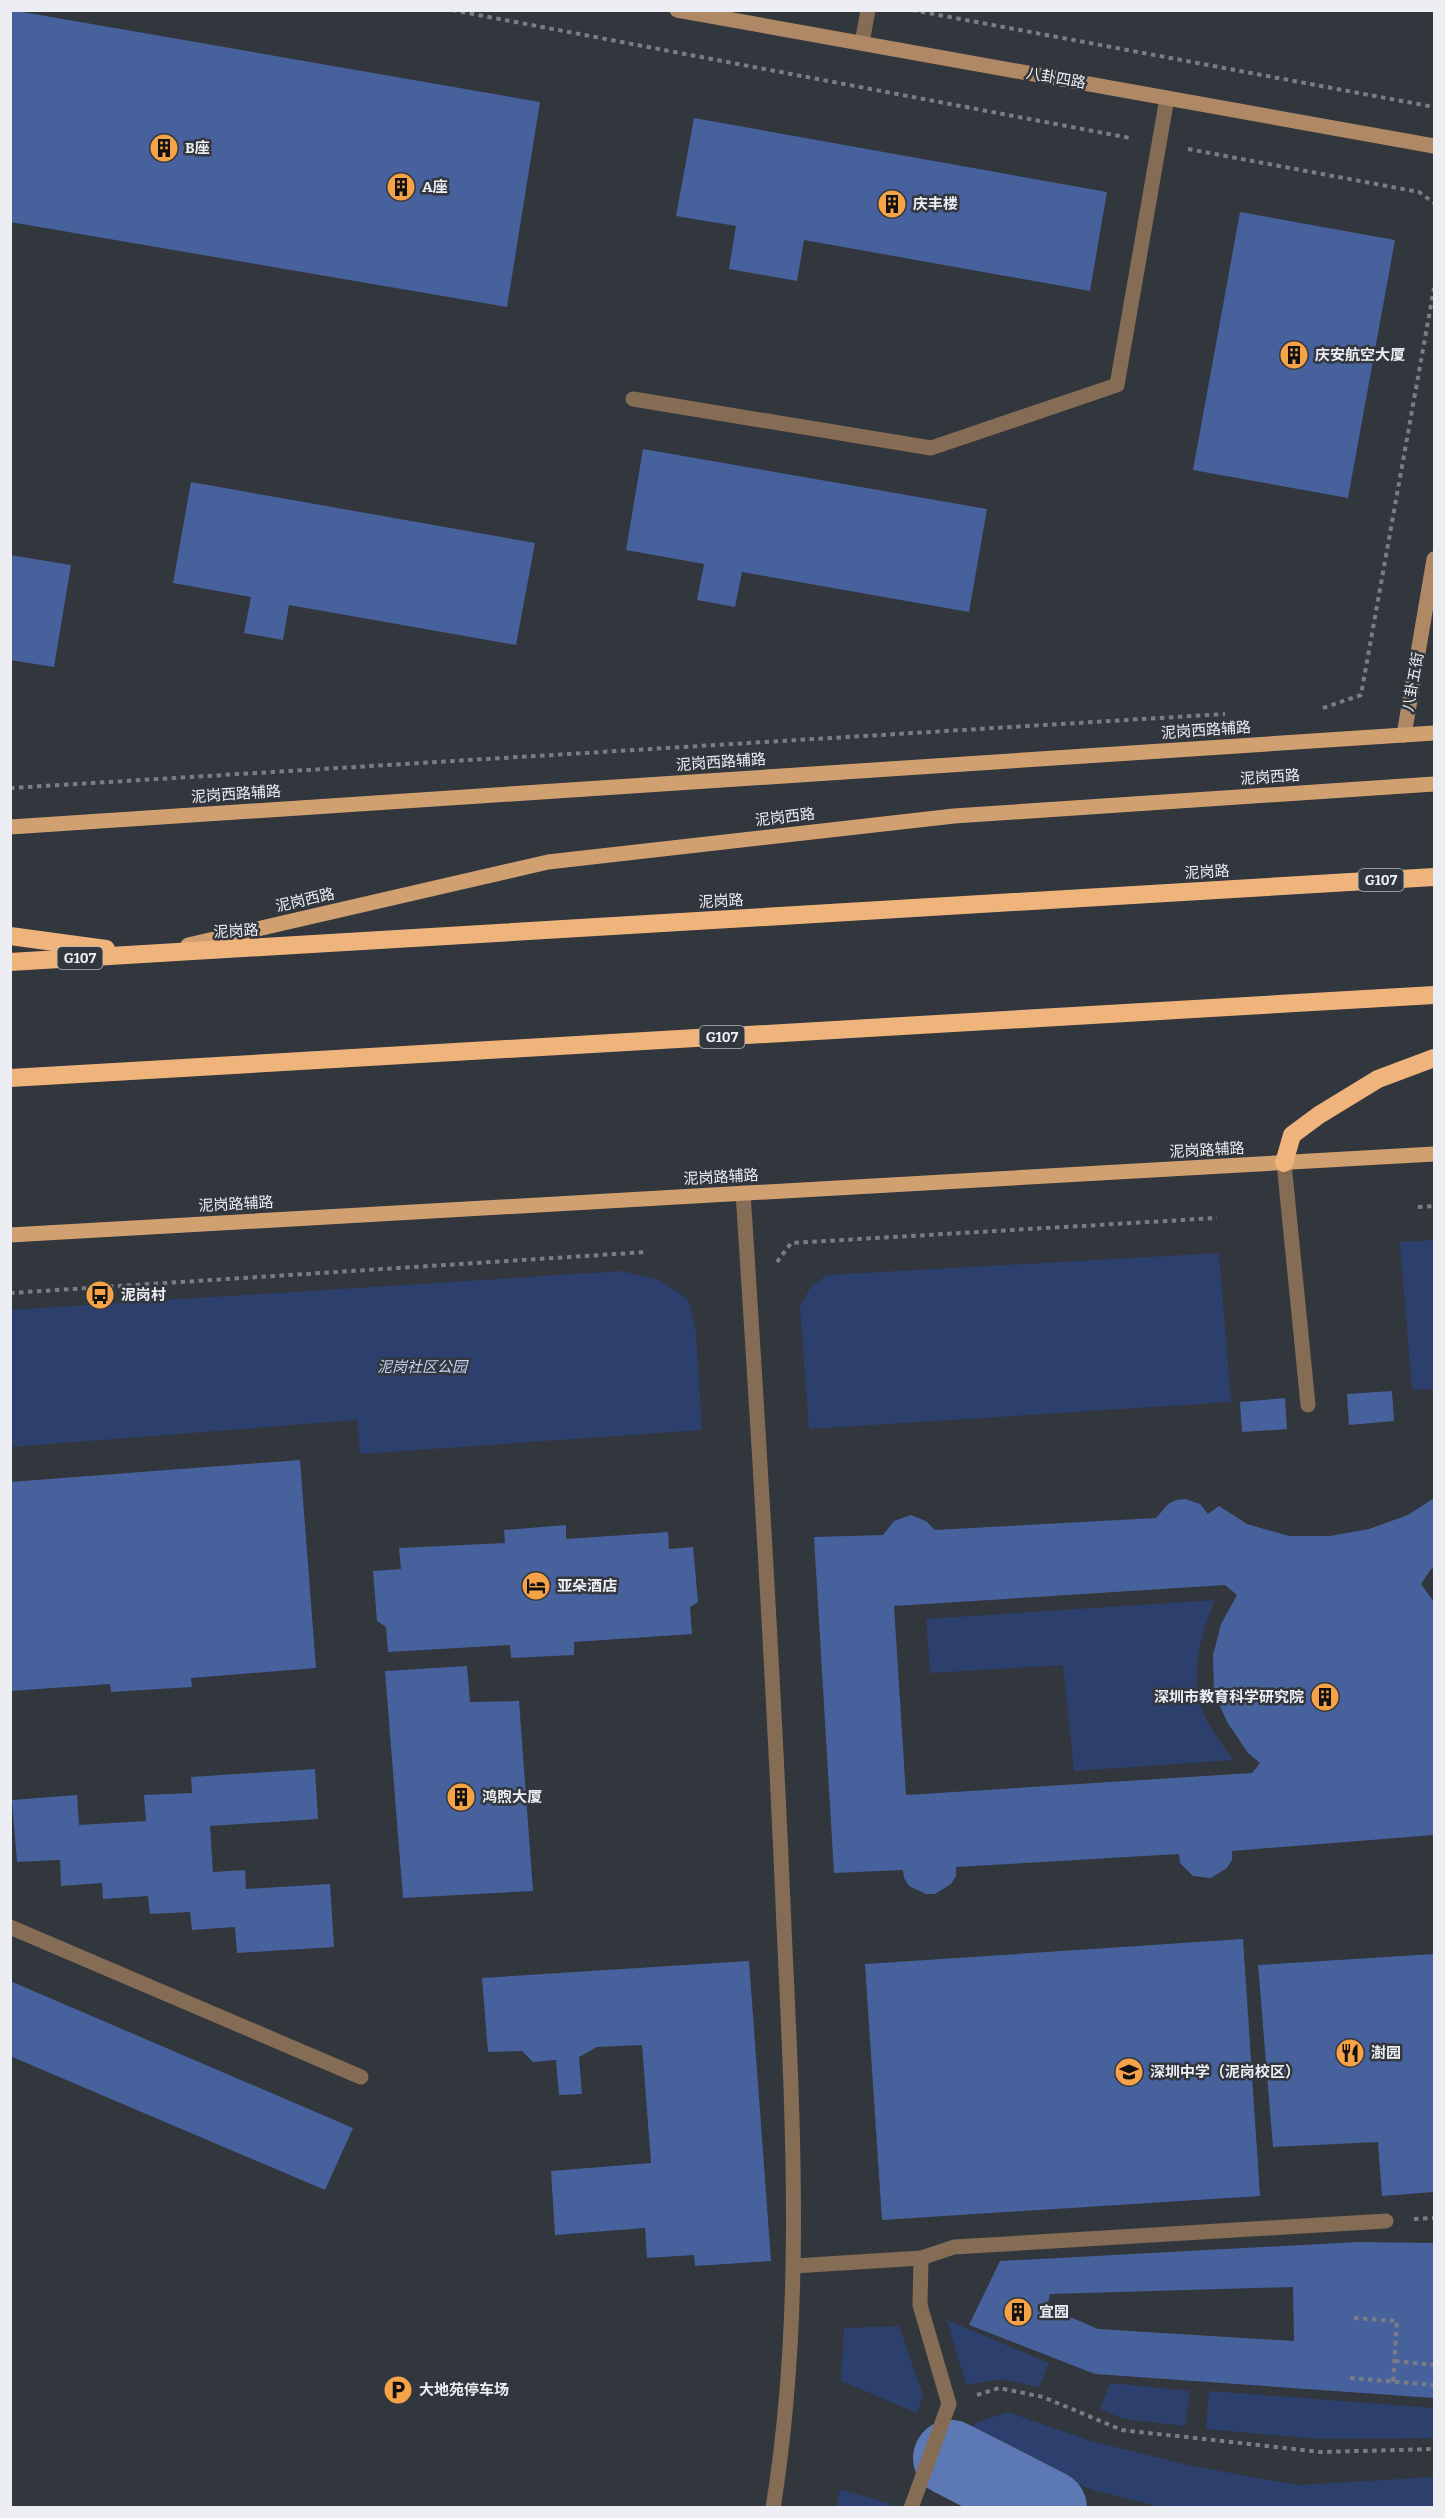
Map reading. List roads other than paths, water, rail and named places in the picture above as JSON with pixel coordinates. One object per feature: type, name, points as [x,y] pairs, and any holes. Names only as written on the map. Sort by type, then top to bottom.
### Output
[{"type":"highway","name":"泥岗路","points":[[10,962],[1434,877]]},
{"type":"highway","points":[[10,936],[149,954]]},
{"type":"highway","name":"G107","points":[[10,1078],[1434,995]]},
{"type":"highway","points":[[1284,1163],[1292,1135],[1319,1115],[1378,1079],[1434,1058]]},
{"type":"main road","name":"泥岗西路辅路","points":[[10,827],[1434,733]]},
{"type":"main road","name":"泥岗西路","points":[[149,954],[548,862],[954,816],[1434,784]]},
{"type":"main road","name":"泥岗路辅路","points":[[10,1235],[1434,1155]]},
{"type":"street","name":"八卦四路","points":[[677,10],[1434,146]]},
{"type":"street","points":[[862,44],[868,10]]},
{"type":"street","points":[[633,399],[931,448],[1116,385],[1167,98]]},
{"type":"street","name":"八卦五街","points":[[1404,735],[1434,559]]},
{"type":"street","points":[[1284,1163],[1308,1405]]},
{"type":"street","points":[[744,1193],[777,1755],[790,2052],[794,2266],[781,2458],[773,2508]]},
{"type":"street","points":[[10,1927],[361,2077]]},
{"type":"street","points":[[794,2266],[921,2258],[954,2247],[1386,2221]]},
{"type":"street","points":[[911,2508],[949,2404],[920,2305],[921,2258]]},
{"type":"waterway","points":[[951,2458],[1049,2508]]},
{"type":"place","name":"B座","points":[[164,148]]},
{"type":"place","name":"A座","points":[[401,187]]},
{"type":"place","name":"庆丰楼","points":[[892,204]]},
{"type":"place","name":"庆安航空大厦","points":[[1294,355]]},
{"type":"place","name":"泥岗村","points":[[100,1295]]},
{"type":"place","name":"亚朵酒店","points":[[536,1586]]},
{"type":"place","name":"深圳市教育科学研究院","points":[[1325,1697]]},
{"type":"place","name":"鸿煦大厦","points":[[461,1797]]},
{"type":"place","name":"澍园","points":[[1350,2053]]},
{"type":"place","name":"深圳中学（泥岗校区）","points":[[1129,2072]]},
{"type":"place","name":"宜园","points":[[1018,2312]]},
{"type":"place","name":"大地苑停车场","points":[[398,2390]]},
{"type":"park label","name":"泥岗社区公园","points":[[422,1367]]}]
